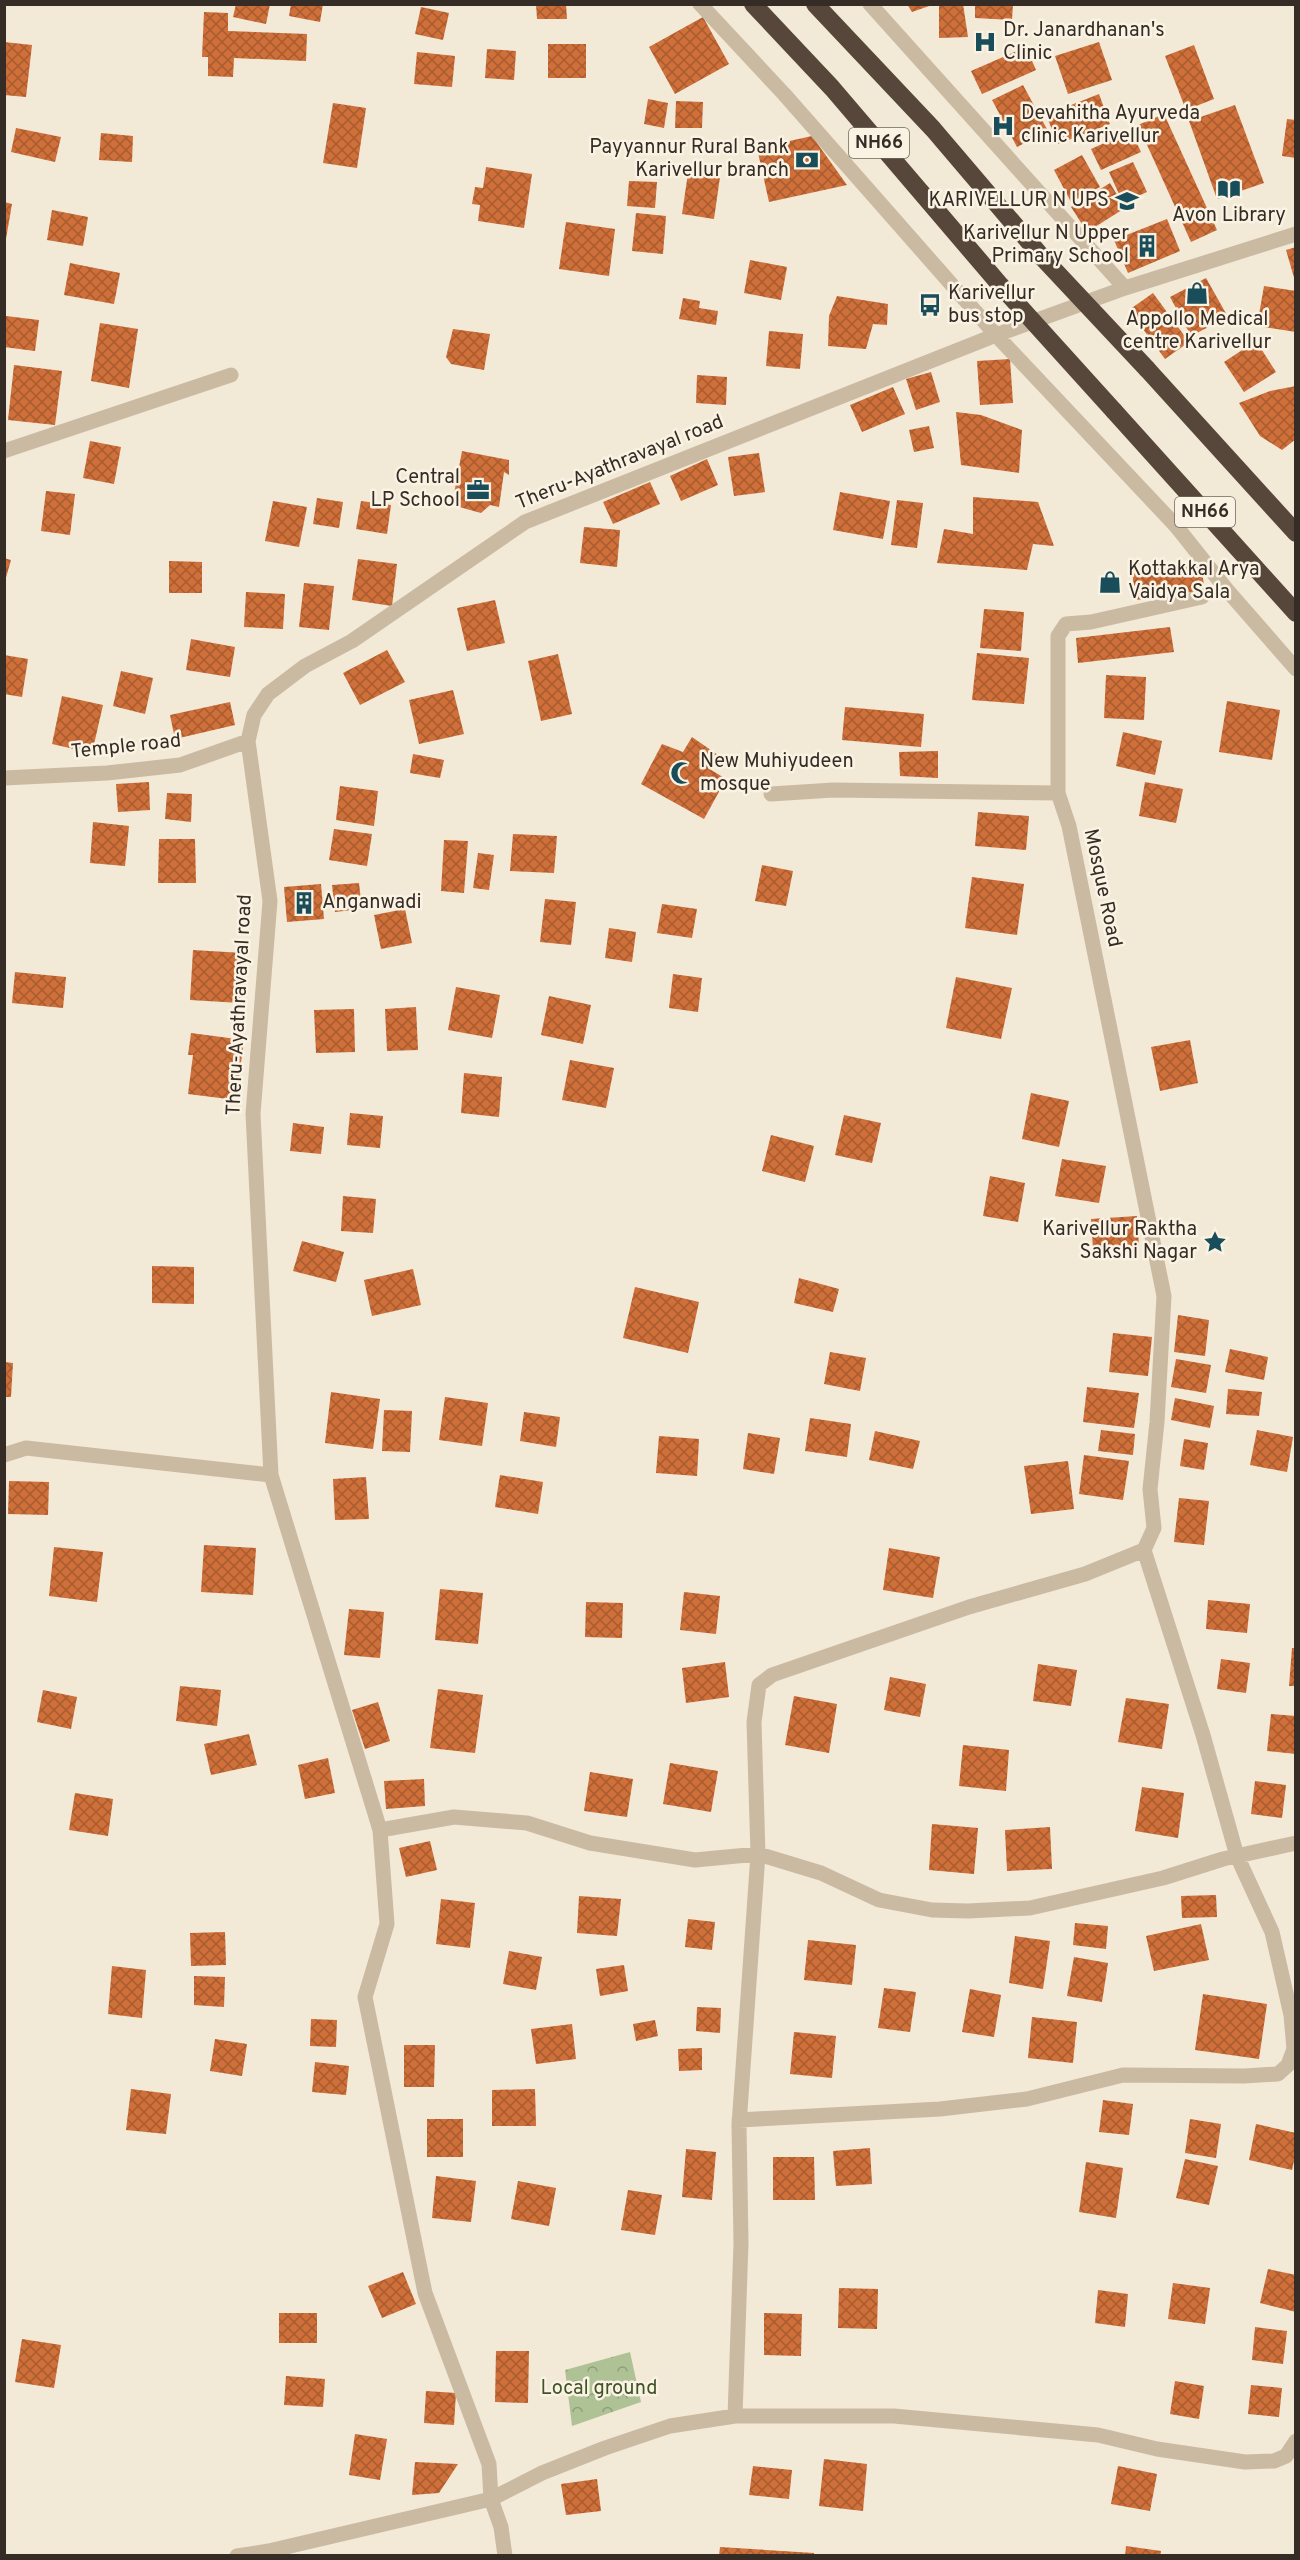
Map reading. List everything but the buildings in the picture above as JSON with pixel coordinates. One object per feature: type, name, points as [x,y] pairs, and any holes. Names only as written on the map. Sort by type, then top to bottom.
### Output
[{"type":"highway","name":"NH66","points":[[753,4],[832,88],[1001,285],[1296,614]]},
{"type":"highway","name":"NH66","points":[[815,4],[933,129],[1042,257],[1296,533]]},
{"type":"street","points":[[700,4],[784,94],[996,335],[1176,526],[1227,590],[1296,669]]},
{"type":"street","points":[[870,4],[1125,288]]},
{"type":"street","name":"Theru-Ayathravayal road","points":[[505,2556],[501,2527],[491,2499],[489,2464],[425,2293],[364,1997],[387,1924],[380,1830],[271,1475],[253,1114],[270,901],[248,741],[254,715],[268,694],[305,666],[352,641],[525,522],[996,335],[1125,288],[1296,234]]},
{"type":"street","points":[[4,451],[231,375]]},
{"type":"street","name":"Mosque Road","points":[[1144,1550],[1154,1528],[1150,1489],[1158,1411],[1164,1296],[1069,826],[1058,793],[1058,636],[1066,624],[1091,622],[1202,597]]},
{"type":"street","name":"Temple road","points":[[4,778],[107,773],[180,765],[248,741]]},
{"type":"street","points":[[771,794],[833,790],[1058,793]]},
{"type":"street","points":[[4,1455],[26,1448],[271,1475]]},
{"type":"street","points":[[735,2416],[741,2242],[740,2120],[758,1854],[754,1722],[759,1685],[772,1675],[969,1607],[1085,1574],[1144,1550],[1203,1735],[1237,1856],[1272,1932],[1291,2015],[1294,2049],[1288,2065],[1278,2074],[1123,2075],[1027,2099],[940,2109],[740,2120]]},
{"type":"street","points":[[380,1830],[454,1817],[527,1823],[590,1843],[695,1860],[758,1854],[822,1873],[879,1900],[932,1910],[968,1911],[1030,1908],[1163,1878],[1237,1856],[1296,1843]]},
{"type":"street","points":[[237,2556],[269,2551],[491,2499],[542,2473],[670,2426],[735,2416],[812,2414],[894,2416],[1098,2435],[1157,2449],[1245,2462],[1274,2461],[1286,2456],[1296,2441]]},
{"type":"green space","name":"Local ground","points":[[630,2352],[641,2402],[572,2426],[565,2370]]},
{"type":"place","name":"Dr. Janardhanan's Clinic","points":[[985,42]]},
{"type":"place","name":"Devahitha Ayurveda clinic Karivellur","points":[[1003,126]]},
{"type":"place","name":"Payyannur Rural Bank Karivellur branch","points":[[807,160]]},
{"type":"place","name":"Avon Library","points":[[1229,189]]},
{"type":"place","name":"KARIVELLUR N UPS","points":[[1127,201]]},
{"type":"place","name":"Karivellur N Upper Primary School","points":[[1147,246]]},
{"type":"place","name":"Appollo Medical centre Karivellur","points":[[1197,293]]},
{"type":"place","name":"Karivellur bus stop","points":[[930,305]]},
{"type":"place","name":"Central LP School","points":[[478,490]]},
{"type":"place","name":"Kottakkal Arya Vaidya Sala","points":[[1110,582]]},
{"type":"place","name":"New Muhiyudeen mosque","points":[[682,773]]},
{"type":"place","name":"Anganwadi","points":[[304,903]]},
{"type":"place","name":"Karivellur Raktha Sakshi Nagar","points":[[1215,1242]]}]
